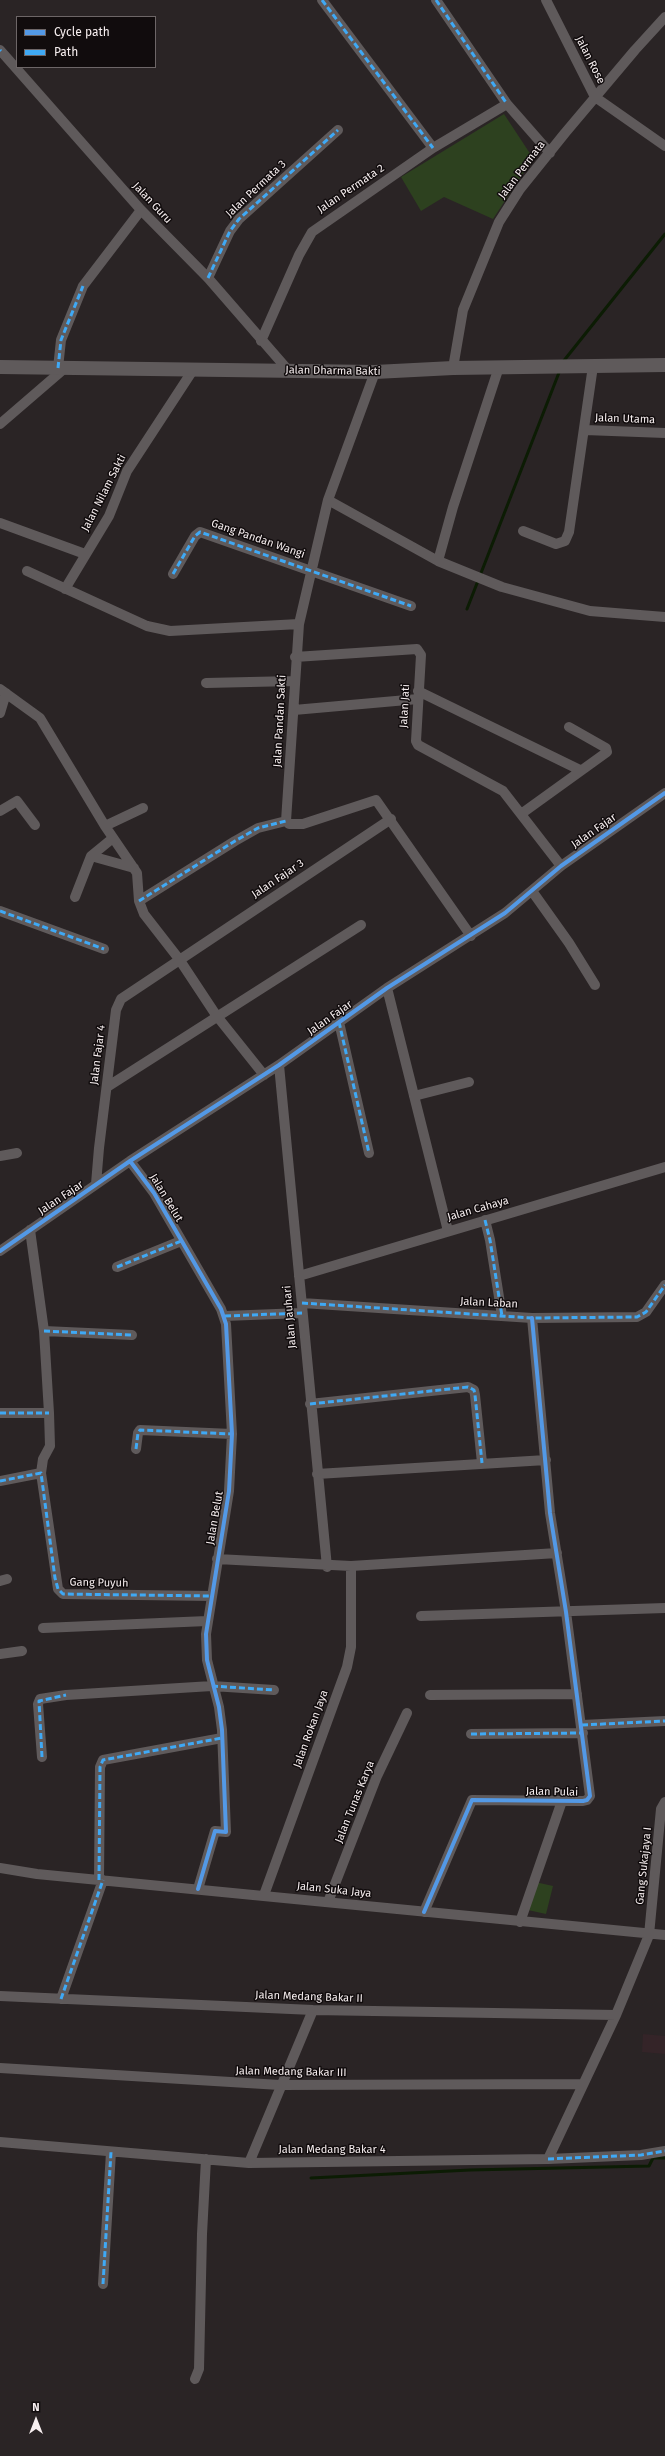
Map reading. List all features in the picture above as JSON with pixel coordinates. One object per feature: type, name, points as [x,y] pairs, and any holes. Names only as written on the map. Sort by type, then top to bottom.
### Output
[{"type":"main road","name":"Jalan Dharma Bakti","points":[[0,367],[375,372],[453,368],[665,365]]},
{"type":"street","points":[[322,0],[433,148]]},
{"type":"street","points":[[436,0],[507,104],[550,153]]},
{"type":"street","name":"Jalan Rose","points":[[546,0],[595,97],[665,146]]},
{"type":"street","name":"Jalan Permata","points":[[453,368],[463,310],[499,222],[520,189],[595,97],[665,17]]},
{"type":"street","name":"Jalan Guru","points":[[0,50],[141,210],[208,278],[261,341],[288,370]]},
{"type":"street","name":"Jalan Permata 2","points":[[261,341],[299,256],[312,232],[433,148],[507,104]]},
{"type":"street","name":"Jalan Permata 3","points":[[208,278],[230,231],[239,219],[338,130]]},
{"type":"street","points":[[0,424],[62,368],[62,340],[83,286],[141,210]]},
{"type":"street","points":[[524,531],[556,544],[565,541],[569,532],[585,430],[593,366]]},
{"type":"street","points":[[438,561],[453,507],[499,367]]},
{"type":"street","name":"Jalan Nilam Sakti","points":[[65,589],[108,516],[127,471],[193,370]]},
{"type":"street","name":"Jalan Pandan Sakti","points":[[286,821],[294,710],[295,657],[299,624],[328,500],[375,372]]},
{"type":"street","name":"Jalan Utama","points":[[585,430],[665,432]]},
{"type":"street","points":[[328,500],[438,561],[485,581],[550,602],[590,611],[665,617]]},
{"type":"street","points":[[0,523],[85,554]]},
{"type":"street","name":"Gang Pandan Wangi","points":[[173,574],[195,536],[200,532],[312,570]]},
{"type":"street","points":[[312,570],[411,606]]},
{"type":"street","points":[[26,571],[148,626],[170,631],[299,624]]},
{"type":"street","name":"Jalan Jati","points":[[295,657],[415,648],[420,655],[416,741],[418,745],[503,791],[561,866]]},
{"type":"street","points":[[206,683],[294,681]]},
{"type":"street","points":[[0,713],[3,691],[40,718],[105,826],[137,873],[139,901],[144,914],[179,959],[216,1015],[264,1075]]},
{"type":"street","points":[[294,710],[418,695],[580,770]]},
{"type":"street","points":[[521,814],[607,750],[606,748],[569,728]]},
{"type":"street","name":"Jalan Fajar","points":[[0,1251],[130,1161],[279,1065],[387,988],[471,936],[532,891],[561,866],[664,797]]},
{"type":"street","points":[[139,901],[258,828],[286,821],[290,824],[303,824],[376,800],[391,819],[471,936]]},
{"type":"street","points":[[0,811],[17,801],[35,825]]},
{"type":"street","points":[[105,826],[143,808]]},
{"type":"street","name":"Jalan Fajar 3","points":[[179,959],[391,819]]},
{"type":"street","points":[[75,897],[91,856],[113,838]]},
{"type":"street","points":[[91,856],[134,868]]},
{"type":"street","points":[[532,891],[569,943],[595,985]]},
{"type":"street","points":[[0,911],[104,949]]},
{"type":"street","points":[[107,1087],[216,1015],[361,925]]},
{"type":"street","name":"Jalan Fajar 4","points":[[96,1184],[117,1004],[179,959]]},
{"type":"street","points":[[387,988],[448,1231]]},
{"type":"street","points":[[339,1022],[369,1153]]},
{"type":"street","name":"Jalan Jauhari","points":[[279,1065],[310,1404],[327,1566]]},
{"type":"street","points":[[414,1096],[469,1082]]},
{"type":"street","points":[[0,1156],[17,1153]]},
{"type":"street","name":"Jalan Belut","points":[[130,1161],[147,1182],[225,1316],[232,1434],[229,1491],[225,1525],[217,1559],[207,1621],[207,1660],[212,1686],[220,1707],[226,1832],[215,1831],[198,1889]]},
{"type":"street","name":"Jalan Cahaya","points":[[299,1276],[665,1167]]},
{"type":"street","points":[[485,1220],[490,1240],[502,1316]]},
{"type":"street","points":[[0,1481],[41,1473],[43,1459],[50,1446],[50,1413],[44,1331],[30,1230]]},
{"type":"street","points":[[117,1267],[181,1241]]},
{"type":"street","name":"Jalan Laban","points":[[225,1316],[302,1308],[532,1318],[637,1317],[646,1312],[663,1287]]},
{"type":"street","name":"Jalan Pulai","points":[[424,1912],[470,1802],[477,1799],[583,1801],[589,1798],[583,1729],[550,1512],[532,1318]]},
{"type":"street","points":[[44,1331],[132,1335]]},
{"type":"street","points":[[310,1404],[468,1388],[474,1390],[482,1463]]},
{"type":"street","points":[[0,1413],[50,1413]]},
{"type":"street","points":[[136,1449],[138,1433],[140,1430],[232,1434]]},
{"type":"street","points":[[317,1474],[546,1460]]},
{"type":"street","name":"Gang Puyuh","points":[[41,1473],[55,1578],[60,1592],[63,1594],[212,1596]]},
{"type":"street","points":[[217,1559],[327,1566],[350,1566],[557,1553]]},
{"type":"street","name":"Jalan Rokan Jaya","points":[[264,1895],[347,1667],[351,1647],[350,1566]]},
{"type":"street","points":[[421,1616],[665,1608]]},
{"type":"street","points":[[42,1628],[207,1621]]},
{"type":"street","points":[[0,1654],[22,1651]]},
{"type":"street","points":[[42,1757],[38,1704],[40,1699],[66,1695],[212,1686],[274,1690]]},
{"type":"street","points":[[430,1695],[577,1694]]},
{"type":"street","name":"Jalan Tunas Karya","points":[[328,1902],[377,1776],[407,1713]]},
{"type":"street","points":[[471,1734],[583,1729],[665,1721]]},
{"type":"street","points":[[62,1999],[101,1880],[100,1767],[103,1760],[222,1738]]},
{"type":"street","points":[[520,1922],[562,1801]]},
{"type":"street","name":"Gang Sukajaya I","points":[[548,2159],[582,2084],[616,2015],[648,1935],[661,1809],[665,1802]]},
{"type":"street","name":"Jalan Suka Jaya","points":[[0,1868],[36,1874],[264,1895],[648,1935],[665,1935]]},
{"type":"street","name":"Jalan Medang Bakar II","points":[[1,1998],[62,1999],[313,2010],[616,2015]]},
{"type":"street","points":[[249,2163],[280,2085],[313,2010]]},
{"type":"street","name":"Jalan Medang Bakar III","points":[[0,2068],[280,2085],[582,2084]]},
{"type":"street","name":"Jalan Medang Bakar 4","points":[[0,2142],[249,2163],[548,2159],[641,2155],[665,2151]]},
{"type":"street","points":[[103,2284],[111,2152]]},
{"type":"street","points":[[195,2379],[199,2369],[202,2234],[206,2159]]},
{"type":"shaded area","points":[[643,2034],[665,2036],[665,2054],[642,2052]]},
{"type":"green space","points":[[504,114],[533,158],[493,219],[444,197],[421,211],[401,177]]},
{"type":"green space","points":[[535,1882],[553,1886],[546,1914],[528,1910]]},
{"type":"waterway","points":[[562,363],[665,234]]},
{"type":"waterway","points":[[467,609],[560,370]]},
{"type":"waterway","points":[[311,2178],[470,2170],[649,2166],[653,2158],[665,2158]]},
{"type":"marked path","points":[[322,0],[433,148]]},
{"type":"marked path","points":[[436,0],[507,104]]},
{"type":"marked path","points":[[208,278],[230,231],[239,219],[338,130]]},
{"type":"marked path","points":[[58,368],[61,340],[83,286]]},
{"type":"marked path","points":[[173,574],[195,536],[200,532],[411,606]]},
{"type":"marked path","points":[[139,901],[258,828],[286,821]]},
{"type":"marked path","points":[[0,911],[104,949]]},
{"type":"marked path","points":[[339,1022],[369,1153]]},
{"type":"marked path","points":[[485,1220],[490,1240],[502,1316]]},
{"type":"marked path","points":[[117,1267],[181,1241]]},
{"type":"marked path","points":[[302,1303],[532,1318],[637,1317],[646,1312],[665,1285]]},
{"type":"marked path","points":[[225,1316],[302,1313]]},
{"type":"marked path","points":[[44,1331],[132,1335]]},
{"type":"marked path","points":[[310,1404],[468,1387],[474,1390],[475,1395],[482,1463]]},
{"type":"marked path","points":[[0,1413],[49,1413]]},
{"type":"marked path","points":[[136,1449],[138,1433],[140,1430],[232,1434]]},
{"type":"marked path","points":[[0,1481],[41,1473],[55,1578],[58,1589],[63,1594],[212,1596]]},
{"type":"marked path","points":[[212,1686],[274,1690]]},
{"type":"marked path","points":[[42,1757],[39,1701],[66,1695]]},
{"type":"marked path","points":[[582,1725],[665,1721]]},
{"type":"marked path","points":[[471,1734],[583,1733]]},
{"type":"marked path","points":[[99,1880],[100,1767],[103,1760],[222,1738]]},
{"type":"marked path","points":[[61,1999],[103,1880]]},
{"type":"marked path","points":[[548,2159],[641,2155],[665,2151]]},
{"type":"marked path","points":[[103,2284],[111,2152]]},
{"type":"cycle path","points":[[0,1251],[130,1161],[279,1065],[387,988],[505,913],[561,866],[665,793]]},
{"type":"cycle path","points":[[130,1161],[154,1193],[221,1309],[226,1324],[232,1434],[229,1491],[206,1634],[207,1660],[219,1707],[222,1730],[226,1832],[215,1831],[198,1889]]},
{"type":"cycle path","points":[[424,1912],[472,1800],[583,1801],[587,1800],[590,1796],[566,1612],[550,1513],[532,1318]]}]
